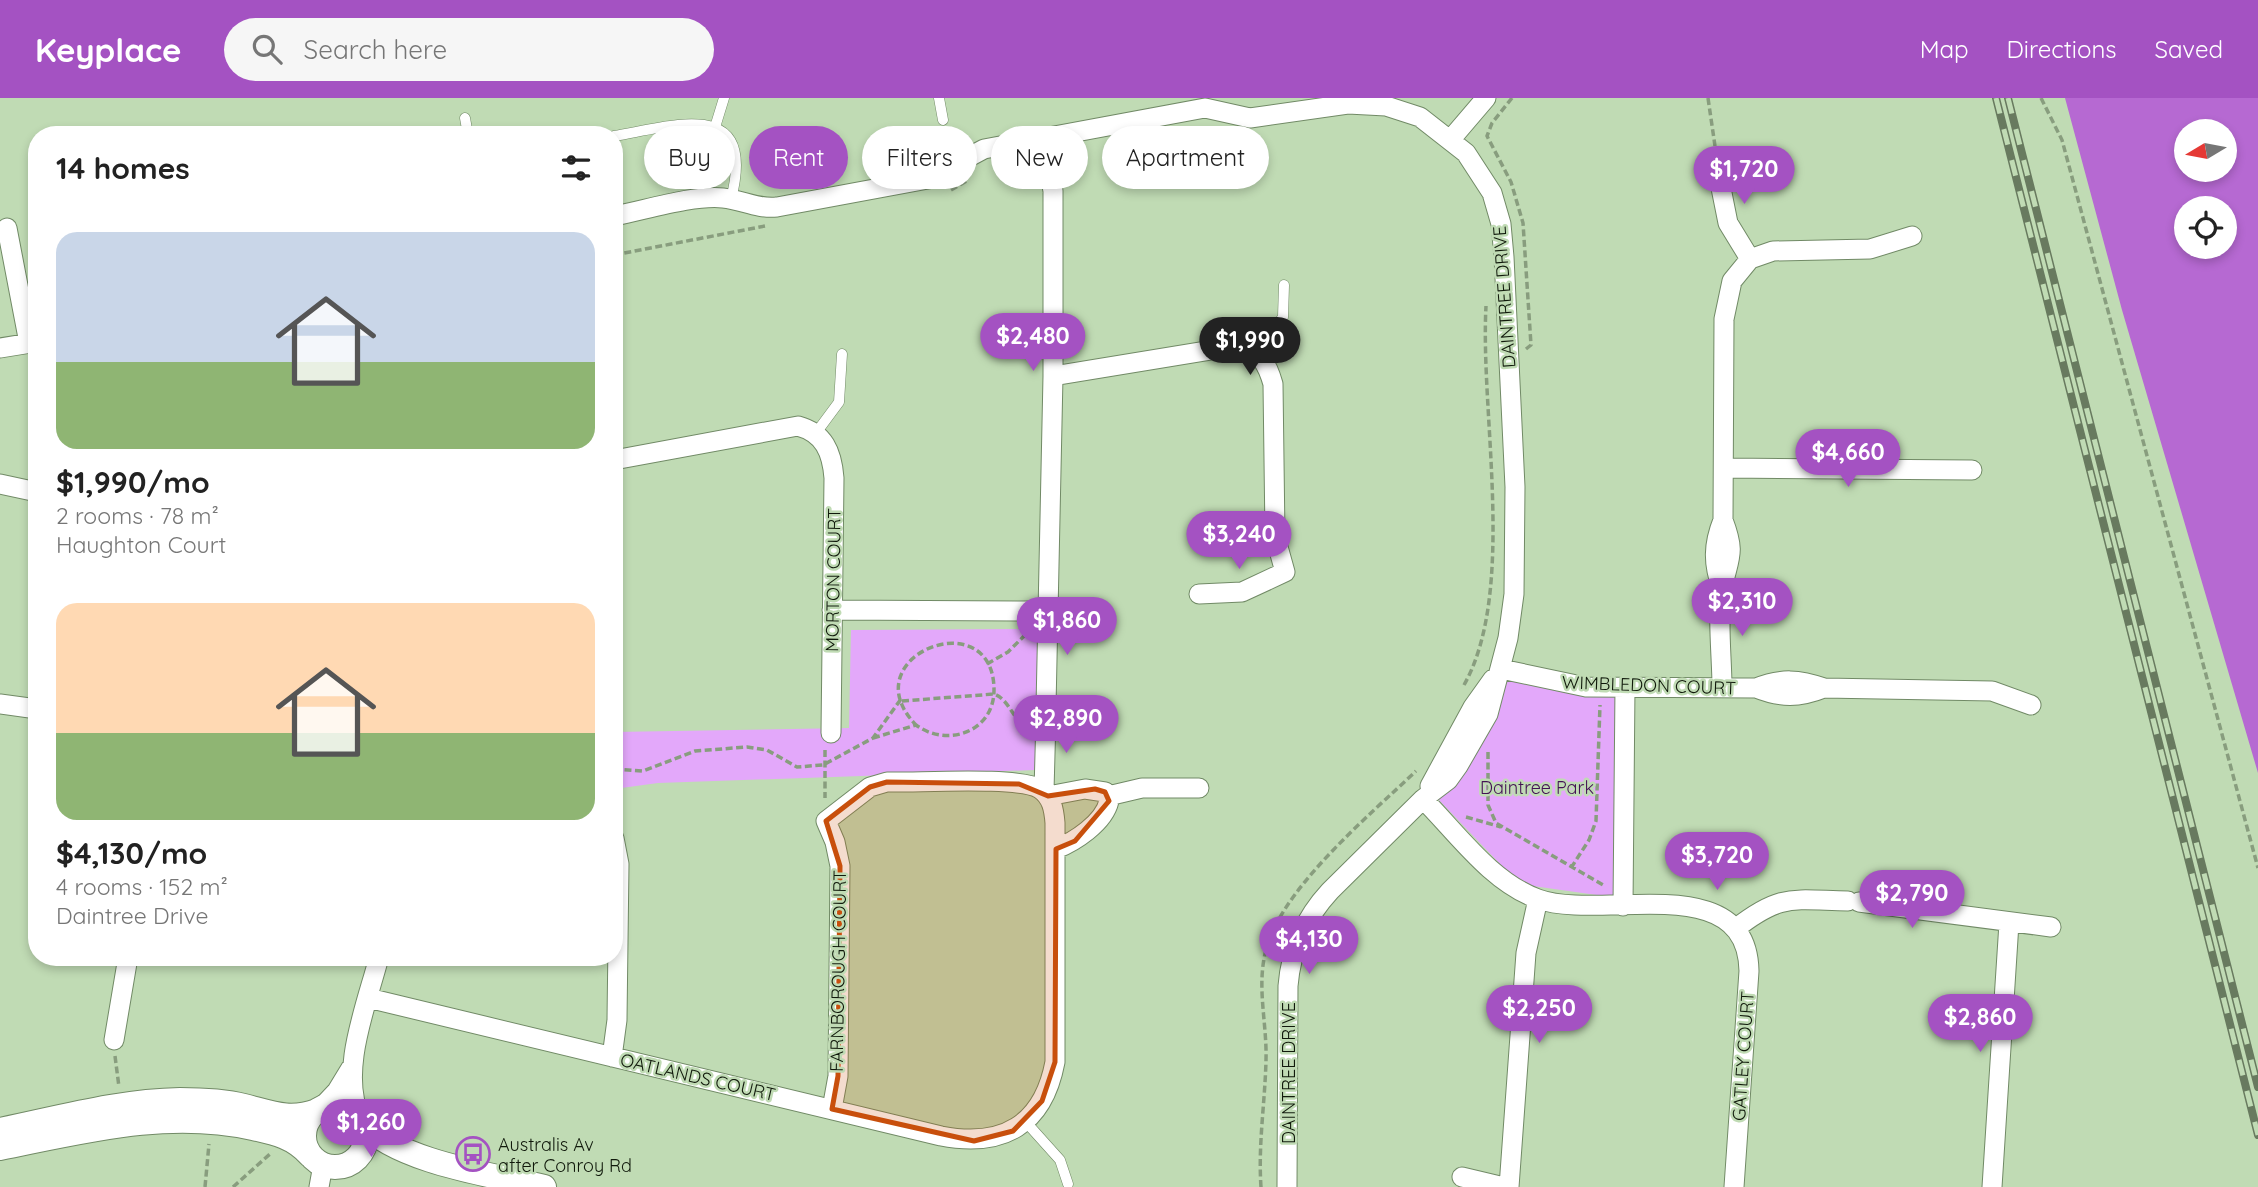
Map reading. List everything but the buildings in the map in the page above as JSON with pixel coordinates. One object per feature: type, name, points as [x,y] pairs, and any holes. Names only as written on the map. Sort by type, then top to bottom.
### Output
[{"type":"street","points":[[1451,139],[1486,98]]},
{"type":"street","name":"DAINTREE DRIVE","points":[[1088,130],[1221,106],[1250,118],[1366,104],[1420,117],[1451,139],[1485,180],[1497,209],[1502,239],[1515,512],[1512,617],[1501,669],[1479,734],[1448,780],[1423,799],[1317,905],[1294,952],[1288,986],[1287,1187]]},
{"type":"street","name":"DAINTREE DRIVE","points":[[623,214],[713,198],[765,208],[920,181],[991,148]]},
{"type":"street","points":[[1716,163],[1728,223],[1750,259]]},
{"type":"street","name":"OATLANDS COURT","points":[[368,998],[974,1141],[1001,1135],[1025,1121],[1042,1101],[1055,1062],[1056,849],[1054,811],[1046,794],[1053,376],[1053,189]]},
{"type":"street","points":[[7,228],[28,320]]},
{"type":"street","points":[[1721,687],[1722,589],[1730,567],[1731,539],[1723,520],[1725,304],[1732,281],[1750,259],[1785,249],[1870,249],[1912,236]]},
{"type":"street","points":[[0,348],[28,343]]},
{"type":"street","points":[[1053,376],[1223,346],[1242,345],[1257,353],[1267,364],[1273,384],[1275,536],[1284,572],[1242,592],[1199,594]]},
{"type":"street","points":[[623,458],[788,427],[798,426],[816,433]]},
{"type":"street","name":"MORTON COURT","points":[[816,433],[827,445],[833,460],[831,733]]},
{"type":"street","points":[[1724,468],[1972,470]]},
{"type":"street","points":[[0,484],[28,490]]},
{"type":"street","points":[[832,610],[1031,611],[1050,605]]},
{"type":"street","name":"WIMBLEDON COURT","points":[[1501,669],[1625,695],[1721,687],[1756,688],[1776,696],[1803,696],[1824,688],[1992,691],[2031,705]]},
{"type":"street","points":[[1623,906],[1625,695]]},
{"type":"street","points":[[0,704],[28,708]]},
{"type":"street","points":[[825,821],[870,787],[887,782],[1019,783],[1046,794],[1085,789],[1101,790],[1108,796]]},
{"type":"street","points":[[1108,796],[1142,788],[1199,788]]},
{"type":"street","points":[[1056,849],[1075,841],[1104,813],[1108,796]]},
{"type":"street","points":[[1423,799],[1500,877],[1538,899],[1563,904],[1704,909],[1727,920],[1735,929],[1760,909],[1778,902],[1853,901],[2051,927]]},
{"type":"street","name":"FARNBOROUGH COURT","points":[[825,821],[835,842],[840,866],[838,1076],[832,1109]]},
{"type":"street","points":[[1509,1187],[1524,973],[1538,899]]},
{"type":"street","points":[[1992,1187],[2009,923]]},
{"type":"street","name":"GATLEY COURT","points":[[1734,1187],[1749,971],[1747,953],[1735,929]]},
{"type":"street","points":[[114,1041],[126,966]]},
{"type":"street","points":[[317,1169],[304,1144],[304,1131],[308,1119],[337,1091],[351,1068],[377,966]]},
{"type":"street","points":[[612,1057],[617,1020],[618,966]]},
{"type":"street","points":[[350,1164],[364,1146],[362,1121],[355,1104],[351,1068]]},
{"type":"street","points":[[0,1130],[118,1106],[161,1101],[228,1103],[280,1117],[302,1116],[319,1109],[343,1106],[377,1136],[411,1154],[544,1187]]},
{"type":"street","points":[[0,1149],[130,1123],[197,1119],[275,1133],[295,1141],[317,1169]]},
{"type":"street","points":[[317,1169],[337,1168],[411,1154]]},
{"type":"street","points":[[1462,1177],[1504,1187]]},
{"type":"lane","points":[[716,124],[724,98]]},
{"type":"lane","points":[[939,98],[943,120]]},
{"type":"lane","points":[[465,118],[466,126]]},
{"type":"lane","points":[[623,134],[699,121],[716,124],[729,137],[736,160],[731,200]]},
{"type":"lane","points":[[1257,353],[1283,317],[1284,285]]},
{"type":"lane","points":[[816,433],[839,402],[842,354]]},
{"type":"lane","points":[[1025,1121],[1060,1160],[1068,1184]]},
{"type":"path","points":[[1707,98],[1716,163]]},
{"type":"path","points":[[2041,98],[2062,141],[2258,868]]},
{"type":"path","points":[[945,192],[950,189]]},
{"type":"path","points":[[623,253],[771,225]]},
{"type":"path","points":[[1459,694],[1480,649],[1489,603],[1490,486],[1485,350],[1486,295]]},
{"type":"path","points":[[987,664],[1015,646],[1050,605]]},
{"type":"path","points":[[945,642],[962,645],[976,652],[987,664],[993,678],[994,694],[985,718],[965,733],[939,736],[916,725],[902,700],[901,682],[906,667],[916,654],[929,646],[945,642]]},
{"type":"path","points":[[873,738],[902,700],[994,694],[1003,699],[1022,724],[1046,718]]},
{"type":"path","points":[[1592,702],[1600,703],[1625,695]]},
{"type":"path","points":[[1571,868],[1589,840],[1596,821],[1600,703]]},
{"type":"path","points":[[623,770],[643,771],[695,751],[747,747],[767,750],[797,767],[823,765],[873,738],[916,725]]},
{"type":"path","points":[[825,821],[827,779],[823,765],[831,733]]},
{"type":"path","points":[[1478,757],[1487,742],[1488,805],[1493,818],[1501,827]]},
{"type":"path","points":[[1261,1187],[1260,1126],[1266,1049],[1262,979],[1268,941],[1307,880],[1422,764]]},
{"type":"path","points":[[1458,812],[1470,819],[1501,827],[1605,886],[1623,906]]},
{"type":"path","points":[[114,1041],[119,1089]]},
{"type":"path","points":[[205,1187],[210,1137]]},
{"type":"highlighted area","points":[[887,782],[1019,784],[1048,796],[1095,789],[1105,792],[1109,801],[1075,841],[1056,849],[1055,1062],[1042,1101],[1013,1131],[974,1141],[832,1109],[838,1076],[840,866],[826,821],[870,787]]},
{"type":"green space","points":[[1041,629],[1035,770],[658,783],[623,788],[623,732],[849,728],[851,630]]},
{"type":"green space","name":"Daintree Park","points":[[1508,678],[1616,696],[1618,898],[1519,884],[1438,799]]},
{"type":"shaded area","points":[[2065,98],[2258,98],[2258,773],[2122,310]]},
{"type":"railway","points":[[1996,98],[2258,1135]]},
{"type":"railway","points":[[2008,98],[2258,1087]]},
{"type":"place","name":"Australis Av after Conroy Rd","points":[[473,1154]]}]
